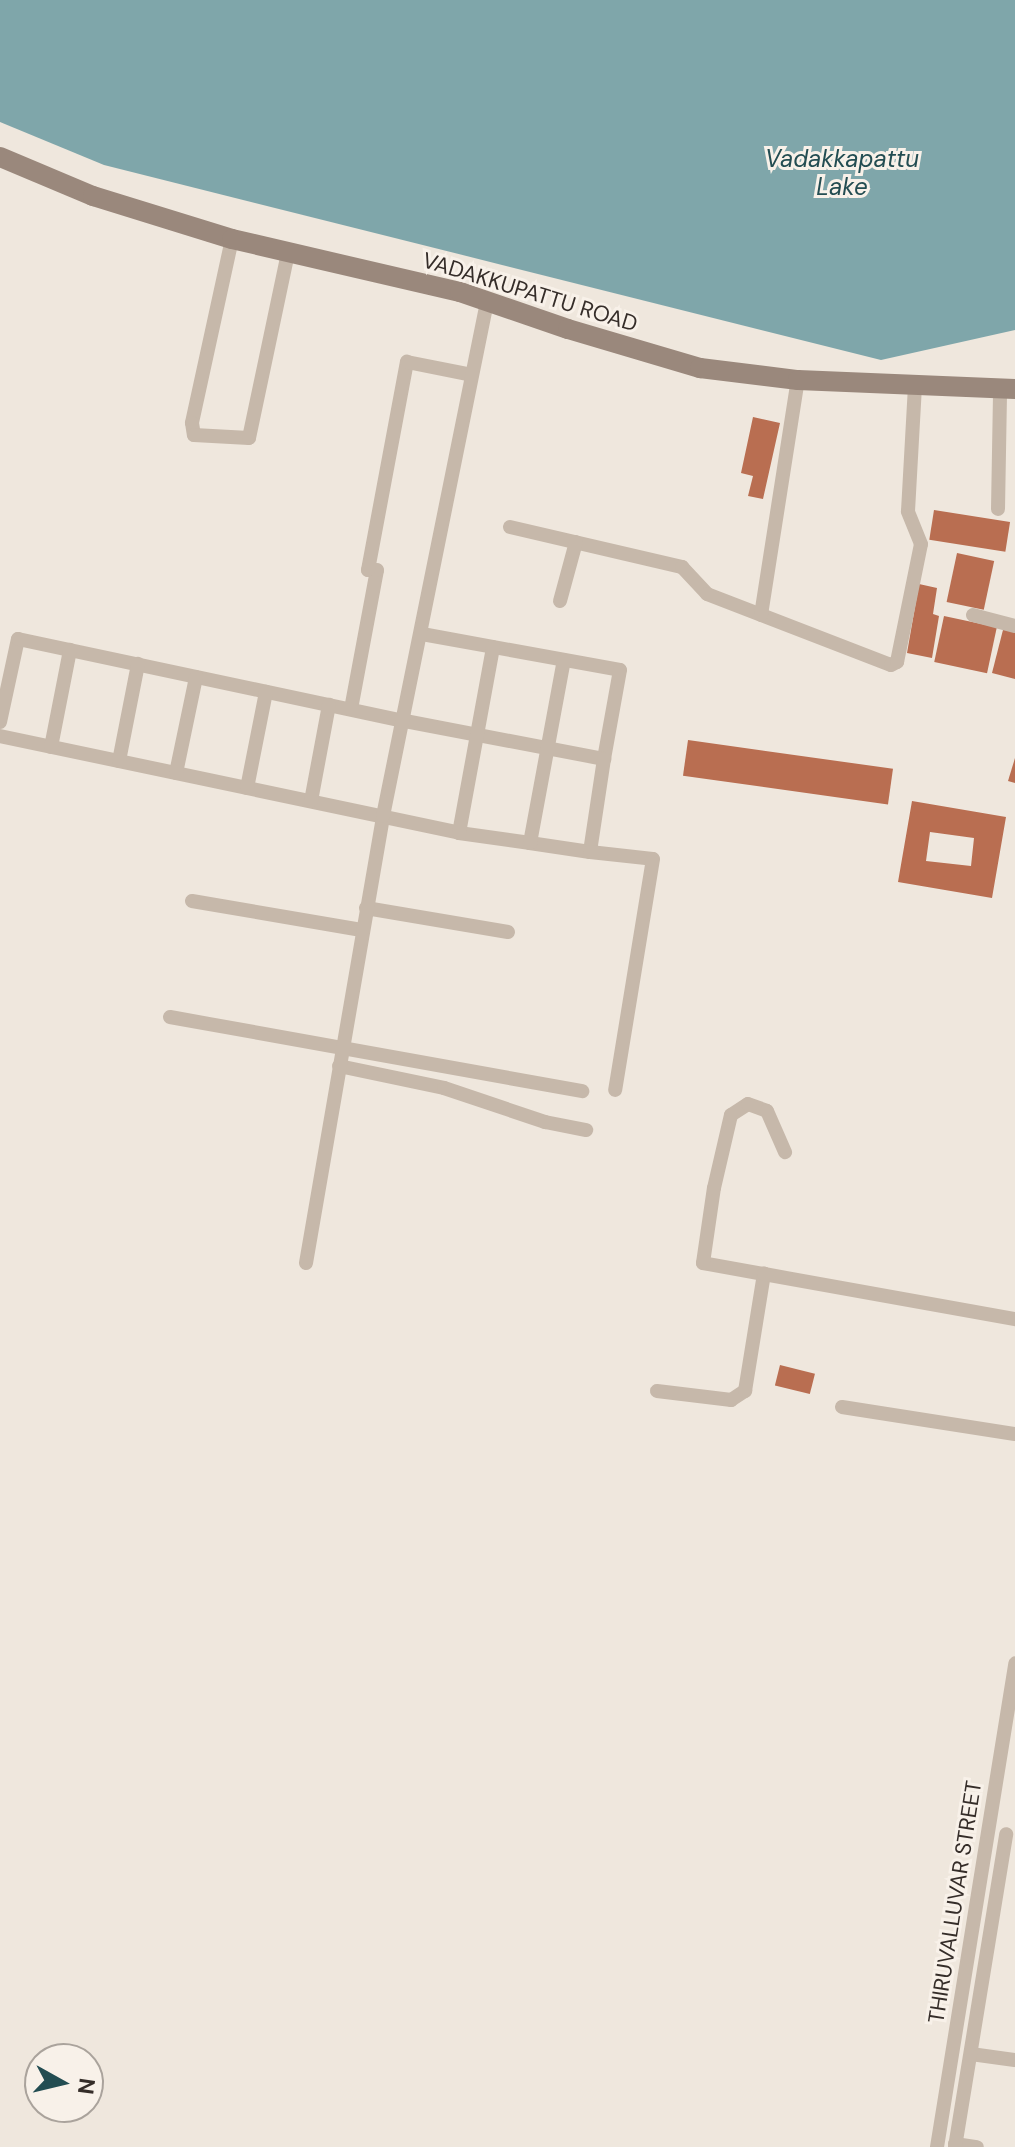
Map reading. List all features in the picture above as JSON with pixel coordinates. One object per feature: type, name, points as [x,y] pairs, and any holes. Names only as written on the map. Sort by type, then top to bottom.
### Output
[{"type":"street","name":"VADAKKUPATTU ROAD","points":[[0,157],[93,196],[232,239],[487,302],[700,368],[798,380],[1008,390]]},
{"type":"street","points":[[232,239],[192,423],[194,435],[249,438],[288,253]]},
{"type":"street","points":[[306,1263],[383,816],[405,721],[487,302]]},
{"type":"street","points":[[351,709],[377,570],[368,570],[407,362],[472,375]]},
{"type":"street","points":[[761,615],[798,380]]},
{"type":"street","points":[[510,527],[682,567],[707,594],[891,665],[897,662],[921,544],[908,511],[915,387]]},
{"type":"street","points":[[998,509],[1008,390]]},
{"type":"street","points":[[560,601],[576,542]]},
{"type":"street","points":[[973,615],[1015,626]]},
{"type":"street","points":[[422,634],[620,670],[590,852]]},
{"type":"street","points":[[0,722],[18,639],[405,721],[604,759]]},
{"type":"street","points":[[459,833],[493,647]]},
{"type":"street","points":[[51,747],[70,650]]},
{"type":"street","points":[[530,843],[564,660]]},
{"type":"street","points":[[119,761],[138,664]]},
{"type":"street","points":[[176,773],[196,677]]},
{"type":"street","points":[[247,788],[266,692]]},
{"type":"street","points":[[311,801],[329,705]]},
{"type":"street","points":[[0,736],[459,833],[653,859],[615,1090]]},
{"type":"street","points":[[192,901],[362,930]]},
{"type":"street","points":[[366,908],[508,932]]},
{"type":"street","points":[[170,1017],[582,1091]]},
{"type":"street","points":[[339,1066],[444,1088],[545,1122],[586,1130]]},
{"type":"street","points":[[785,1152],[767,1111],[748,1104],[731,1115],[714,1188],[703,1263],[1015,1319]]},
{"type":"street","points":[[657,1391],[731,1400],[745,1391],[764,1274]]},
{"type":"street","points":[[842,1407],[1015,1434]]},
{"type":"street","name":"THIRUVALLUVAR STREET","points":[[937,2147],[1015,1663]]},
{"type":"street","points":[[977,2147],[955,2146],[1010,1835],[989,1830]]},
{"type":"street","points":[[971,2054],[1015,2060]]},
{"type":"water","name":"Vadakkapattu Lake","points":[[0,0],[1015,0],[1015,330],[881,360],[104,165],[0,122]]},
{"type":"building","points":[[753,417],[780,423],[763,499],[748,496],[753,476],[741,473]]},
{"type":"building","points":[[934,510],[1010,522],[1005,552],[929,540]]},
{"type":"building","points":[[957,553],[994,561],[984,610],[947,602]]},
{"type":"building","points":[[919,584],[937,588],[933,614],[939,616],[932,658],[907,653]]},
{"type":"building","points":[[944,616],[997,627],[987,673],[934,662]]},
{"type":"building","points":[[1004,626],[1015,629],[1015,679],[992,673]]},
{"type":"building","points":[[688,740],[893,769],[888,804],[683,776]]},
{"type":"building","points":[[1015,758],[1015,783],[1008,781]]},
{"type":"building","points":[[912,801],[1006,817],[992,898],[898,882]],"holes":[[[930,832],[974,838],[971,866],[926,861]]]},
{"type":"building","points":[[780,1365],[815,1374],[810,1394],[775,1385]]}]
